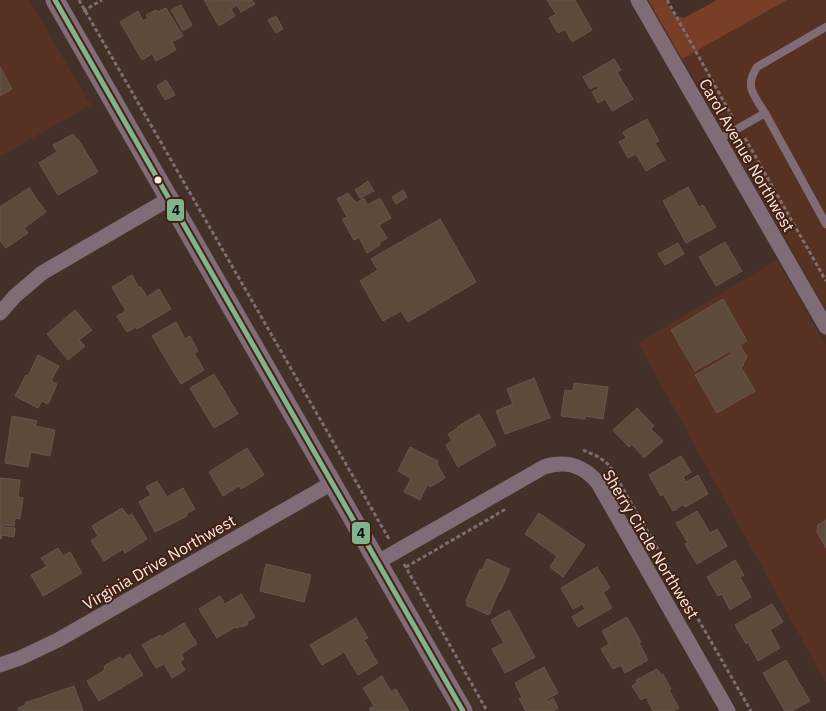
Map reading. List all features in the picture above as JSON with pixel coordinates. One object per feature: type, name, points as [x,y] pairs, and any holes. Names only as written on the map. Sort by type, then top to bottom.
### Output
[{"type":"street","name":"Carol Avenue Northwest","points":[[638,0],[826,327]]},
{"type":"street","points":[[60,2],[169,198],[463,711]]},
{"type":"street","points":[[0,313],[15,296],[42,274],[169,198]]},
{"type":"street","name":"Sherry Circle Northwest","points":[[378,562],[544,467],[562,463],[584,469],[598,483],[728,711]]},
{"type":"street","name":"Virginia Drive Northwest","points":[[0,665],[58,640],[332,483]]},
{"type":"lane","points":[[826,27],[757,67],[751,76],[750,88],[826,224]]},
{"type":"lane","points":[[718,140],[764,113]]},
{"type":"path","points":[[79,0],[487,711]]},
{"type":"path","points":[[667,0],[826,281]]},
{"type":"path","points":[[576,448],[599,457],[610,466],[751,711]]},
{"type":"path","points":[[406,567],[508,508]]},
{"type":"shaded area","points":[[0,0],[29,0],[91,105],[0,157]]},
{"type":"shaded area","points":[[648,0],[665,0],[674,15],[684,18],[717,0],[787,0],[682,59]]},
{"type":"shaded area","points":[[787,0],[826,0],[826,310],[682,59]]},
{"type":"shaded area","points":[[777,260],[826,345],[826,683],[638,343]]},
{"type":"building","points":[[204,0],[252,0],[255,4],[241,12],[237,5],[231,9],[235,16],[219,26]]},
{"type":"building","points":[[547,0],[575,0],[592,30],[572,42],[565,29],[558,33],[549,18],[556,14]]},
{"type":"building","points":[[181,5],[192,25],[183,31],[171,10]]},
{"type":"building","points":[[166,8],[183,36],[172,42],[176,50],[156,61],[152,54],[142,60],[120,22],[138,11],[143,21],[148,18],[146,15]]},
{"type":"building","points":[[276,16],[283,29],[276,33],[268,20]]},
{"type":"building","points":[[614,59],[621,70],[617,72],[633,99],[612,111],[605,99],[598,103],[592,92],[599,88],[597,85],[590,89],[583,77]]},
{"type":"building","points":[[0,67],[12,89],[0,96]]},
{"type":"building","points":[[166,80],[175,95],[165,100],[157,86]]},
{"type":"building","points":[[647,119],[659,141],[655,143],[665,160],[646,171],[636,154],[628,158],[619,142],[626,138],[623,132]]},
{"type":"building","points":[[73,134],[98,172],[58,195],[39,163],[57,152],[53,145]]},
{"type":"building","points":[[368,181],[374,191],[360,198],[355,190]]},
{"type":"building","points":[[688,187],[699,207],[703,205],[716,227],[686,243],[663,201]]},
{"type":"building","points":[[29,188],[46,212],[24,228],[28,233],[6,248],[0,241],[0,207]]},
{"type":"building","points":[[403,190],[407,197],[396,204],[392,197]]},
{"type":"building","points":[[348,193],[356,203],[364,198],[367,205],[380,198],[391,218],[379,225],[387,238],[367,253],[359,237],[354,240],[342,219],[347,217],[337,199]]},
{"type":"building","points":[[440,219],[476,282],[408,322],[401,311],[383,321],[360,281],[378,270],[371,259]]},
{"type":"building","points":[[725,242],[742,271],[716,286],[699,257]]},
{"type":"building","points":[[678,243],[684,254],[665,265],[658,254]]},
{"type":"building","points":[[132,275],[139,288],[141,287],[147,297],[159,289],[171,309],[137,329],[136,327],[127,332],[117,316],[126,311],[112,287]]},
{"type":"building","points":[[723,299],[747,341],[740,345],[747,357],[744,365],[741,367],[755,391],[717,413],[695,375],[732,354],[730,351],[695,371],[671,330]]},
{"type":"building","points":[[75,310],[92,330],[79,340],[85,346],[68,360],[47,334]]},
{"type":"building","points":[[176,322],[185,339],[190,336],[198,351],[194,353],[204,370],[181,384],[152,336]]},
{"type":"building","points":[[38,355],[59,366],[51,381],[57,384],[48,404],[42,401],[38,408],[15,396],[26,375],[28,376]]},
{"type":"building","points":[[214,374],[238,414],[214,428],[190,388]]},
{"type":"building","points":[[534,378],[550,418],[505,434],[496,411],[513,404],[507,389]]},
{"type":"building","points":[[574,383],[608,387],[603,419],[585,416],[585,419],[561,416],[565,390],[573,391]]},
{"type":"building","points":[[637,408],[654,426],[651,429],[663,441],[644,458],[632,444],[629,447],[613,430]]},
{"type":"building","points":[[479,414],[496,445],[458,467],[446,445],[452,441],[448,434]]},
{"type":"building","points":[[12,416],[37,421],[35,426],[55,430],[50,456],[31,452],[28,467],[5,463]]},
{"type":"building","points":[[410,447],[438,461],[437,464],[445,478],[430,487],[428,483],[420,500],[404,492],[411,478],[398,471]]},
{"type":"building","points":[[247,448],[264,475],[241,489],[239,486],[223,496],[209,472]]},
{"type":"building","points":[[681,456],[691,472],[683,477],[686,482],[698,475],[708,494],[685,507],[684,504],[673,511],[663,494],[661,496],[649,475]]},
{"type":"building","points":[[0,478],[20,480],[18,497],[23,498],[20,519],[15,518],[14,526],[3,525],[3,527],[15,528],[14,537],[2,535],[1,539],[0,539]]},
{"type":"building","points":[[157,481],[167,497],[183,488],[195,509],[186,514],[187,516],[155,532],[139,502],[151,495],[146,487]]},
{"type":"building","points":[[122,508],[128,516],[132,514],[147,539],[125,553],[123,549],[104,561],[91,541],[98,536],[92,526]]},
{"type":"building","points":[[697,511],[710,533],[717,529],[727,546],[697,564],[685,544],[688,543],[676,523]]},
{"type":"building","points":[[539,513],[585,545],[563,577],[550,567],[557,556],[525,534]]},
{"type":"building","points":[[826,520],[826,548],[817,532],[818,525]]},
{"type":"building","points":[[58,548],[63,556],[70,552],[82,573],[43,596],[31,575],[47,566],[41,558]]},
{"type":"building","points":[[487,559],[510,569],[489,615],[466,605],[480,569],[482,570]]},
{"type":"building","points":[[735,560],[744,575],[740,577],[751,597],[730,610],[722,594],[718,596],[707,577]]},
{"type":"building","points":[[266,564],[311,575],[304,602],[260,591]]},
{"type":"building","points":[[597,567],[610,588],[603,592],[612,608],[578,627],[572,617],[585,609],[582,604],[573,609],[561,588]]},
{"type":"building","points":[[241,594],[255,617],[247,622],[248,624],[242,627],[235,627],[217,638],[199,609],[220,596],[225,604]]},
{"type":"building","points":[[772,604],[783,622],[770,630],[780,648],[758,661],[748,642],[746,644],[735,625]]},
{"type":"building","points":[[509,610],[535,657],[505,673],[492,649],[504,643],[491,620]]},
{"type":"building","points":[[627,617],[641,642],[639,643],[648,660],[625,673],[621,665],[613,669],[601,649],[609,644],[602,631]]},
{"type":"building","points":[[356,618],[368,638],[364,640],[378,663],[358,675],[344,652],[322,665],[310,645]]},
{"type":"building","points":[[184,623],[197,644],[181,654],[184,659],[180,661],[185,670],[172,678],[164,664],[156,668],[142,645],[160,635],[161,637]]},
{"type":"building","points":[[130,654],[143,675],[99,701],[87,681],[102,672],[105,668],[104,666],[120,657],[121,660]]},
{"type":"building","points":[[786,660],[810,701],[792,711],[785,711],[763,673]]},
{"type":"building","points":[[544,667],[558,693],[546,700],[547,702],[553,698],[558,708],[553,711],[526,711],[519,699],[522,697],[515,683]]},
{"type":"building","points":[[657,669],[661,675],[663,674],[679,708],[673,711],[653,711],[646,697],[641,700],[632,686],[637,683],[636,680]]},
{"type":"building","points":[[382,676],[391,692],[396,689],[409,711],[371,711],[369,709],[374,706],[363,688]]},
{"type":"building","points":[[74,686],[83,711],[19,711],[18,708],[26,705],[25,703]]},
{"type":"transit line","name":"4","points":[[55,0],[463,711]]}]
